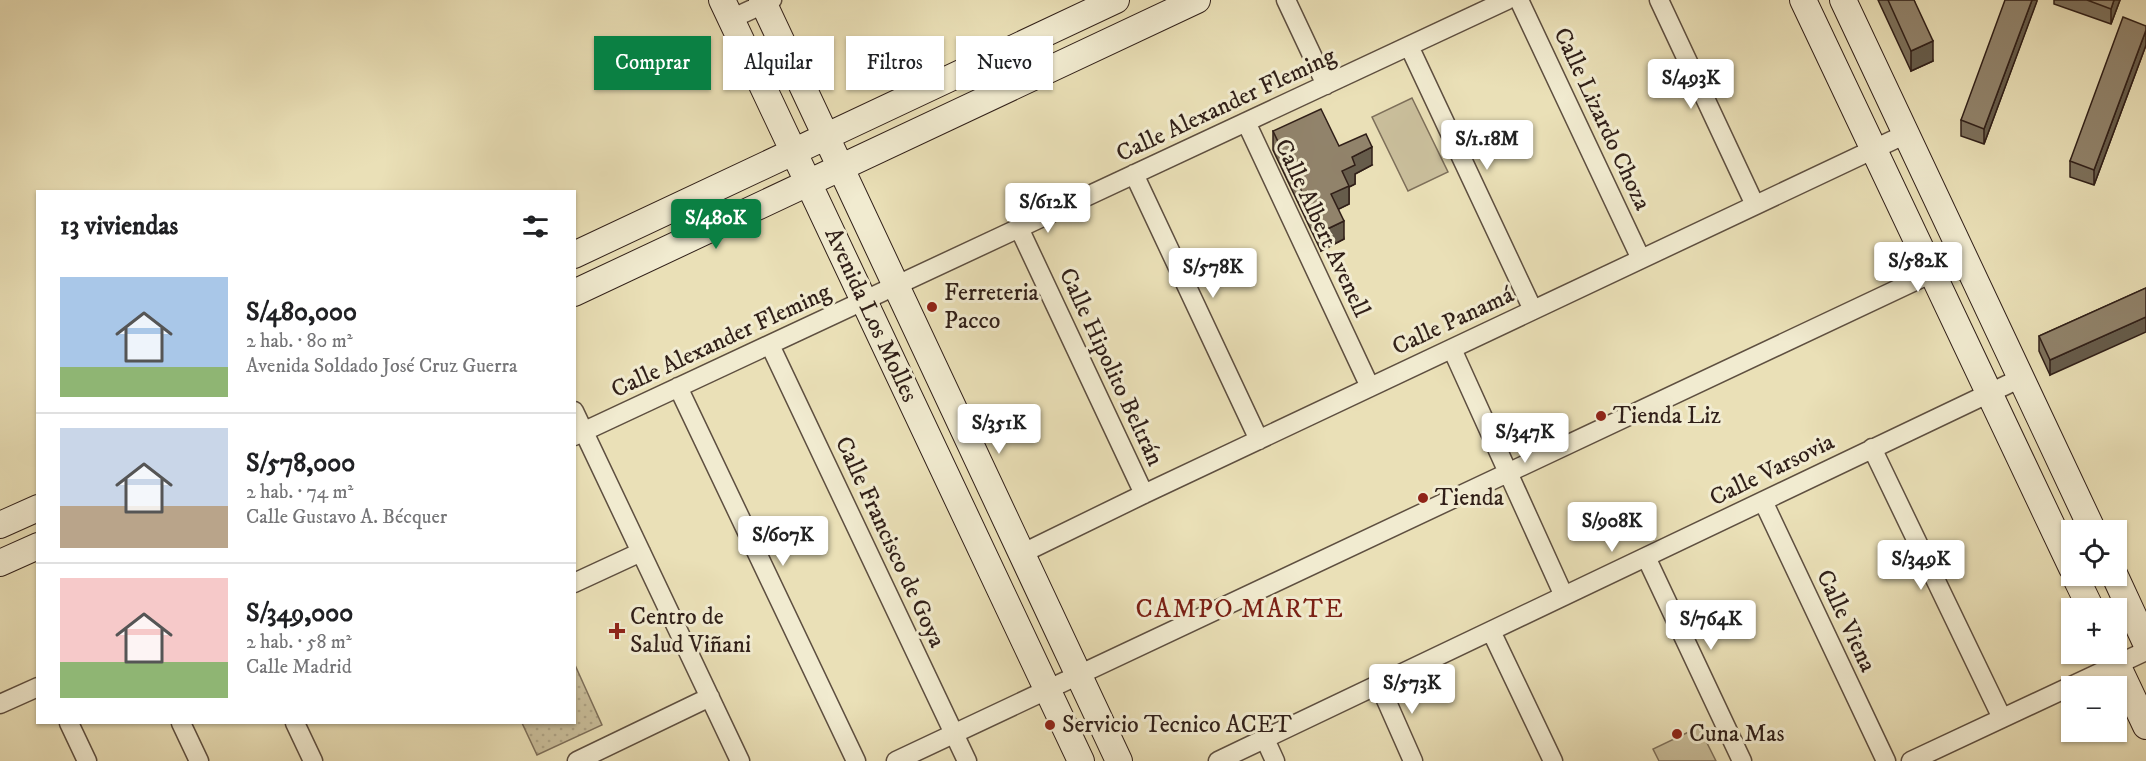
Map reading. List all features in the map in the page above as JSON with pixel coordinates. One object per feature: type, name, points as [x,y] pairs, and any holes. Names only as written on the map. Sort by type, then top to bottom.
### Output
[{"type":"street","points":[[576,254],[1116,0]]},
{"type":"street","points":[[576,292],[1197,0]]},
{"type":"street","points":[[1287,0],[1326,85]]},
{"type":"street","name":"Calle Alexander Fleming","points":[[579,434],[1507,0]]},
{"type":"street","name":"Calle Lizardo Choza","points":[[1519,0],[1641,259]]},
{"type":"street","points":[[1659,0],[1755,205]]},
{"type":"street","points":[[1803,0],[2061,545]]},
{"type":"street","points":[[1843,0],[2088,520]]},
{"type":"street","points":[[726,10],[766,1]]},
{"type":"street","name":"Avenida Los Molles","points":[[766,1],[839,168],[1119,761]]},
{"type":"street","name":"Avenida Los Molles","points":[[726,10],[1081,761]]},
{"type":"street","points":[[1409,46],[1533,310]]},
{"type":"street","name":"Calle Albert Avenell","points":[[1246,122],[1370,387]]},
{"type":"street","name":"Calle Panamá","points":[[1021,554],[1906,134]]},
{"type":"street","points":[[1134,174],[1259,440]]},
{"type":"street","name":"Calle Hipolito Beltrán","points":[[1019,228],[1144,494]]},
{"type":"street","points":[[896,761],[1932,273]]},
{"type":"street","name":"Calle Francisco de Goya","points":[[770,345],[968,761]]},
{"type":"street","points":[[1452,349],[1564,596]]},
{"type":"street","name":"Calle Varsovia","points":[[1218,761],[2021,378]]},
{"type":"street","points":[[678,387],[856,761]]},
{"type":"street","points":[[579,434],[641,552],[740,761]]},
{"type":"street","points":[[1872,448],[2002,718]]},
{"type":"street","name":"Calle Viena","points":[[1763,501],[1886,761]]},
{"type":"street","points":[[0,525],[36,509]]},
{"type":"street","points":[[0,563],[36,547]]},
{"type":"street","points":[[576,582],[641,552]]},
{"type":"street","points":[[1646,557],[1743,761]]},
{"type":"street","points":[[2120,586],[2146,643]]},
{"type":"street","points":[[1491,631],[1553,761]]},
{"type":"street","points":[[2127,656],[2146,651]]},
{"type":"street","points":[[1911,761],[2002,718],[2105,664]]},
{"type":"street","points":[[2116,664],[2146,726]]},
{"type":"street","points":[[1379,684],[1413,761]]},
{"type":"street","points":[[0,704],[36,688]]},
{"type":"street","points":[[577,761],[710,697]]},
{"type":"street","points":[[69,724],[87,761]]},
{"type":"street","points":[[181,724],[199,761]]},
{"type":"street","points":[[295,724],[313,761]]},
{"type":"street","points":[[1265,739],[1275,761]]},
{"type":"shaded area","points":[[1412,98],[1448,172],[1408,191],[1372,117]]},
{"type":"shaded area","points":[[576,667],[602,725],[537,755],[522,724],[576,724]]},
{"type":"shaded area","points":[[1699,727],[1716,761],[1659,761],[1653,749]]},
{"type":"building","points":[[1888,0],[1914,0],[1933,41],[1911,51]]},
{"type":"building","points":[[2005,0],[2032,0],[1984,129],[1961,120]]},
{"type":"building","points":[[2087,0],[2114,0],[2111,9]]},
{"type":"building","points":[[2123,17],[2146,26],[2146,30],[2094,170],[2070,161]]},
{"type":"building","points":[[1321,109],[1339,146],[1366,134],[1372,147],[1352,157],[1355,165],[1342,171],[1349,186],[1331,194],[1344,221],[1321,232],[1273,131]]},
{"type":"building","points":[[2146,288],[2146,317],[2050,360],[2039,336]]},
{"type":"place","name":"Ferreteria Pacco","points":[[932,307]]},
{"type":"place","name":"Tienda Liz","points":[[1601,416]]},
{"type":"place","name":"Tienda","points":[[1423,498]]},
{"type":"place","name":"Centro de Salud Viñani","points":[[617,631]]},
{"type":"place","name":"Servicio Tecnico ACET","points":[[1050,725]]},
{"type":"place","name":"Cuna Mas","points":[[1677,734]]},
{"type":"district","name":"CAMPO MARTE","points":[[1240,609]]}]
